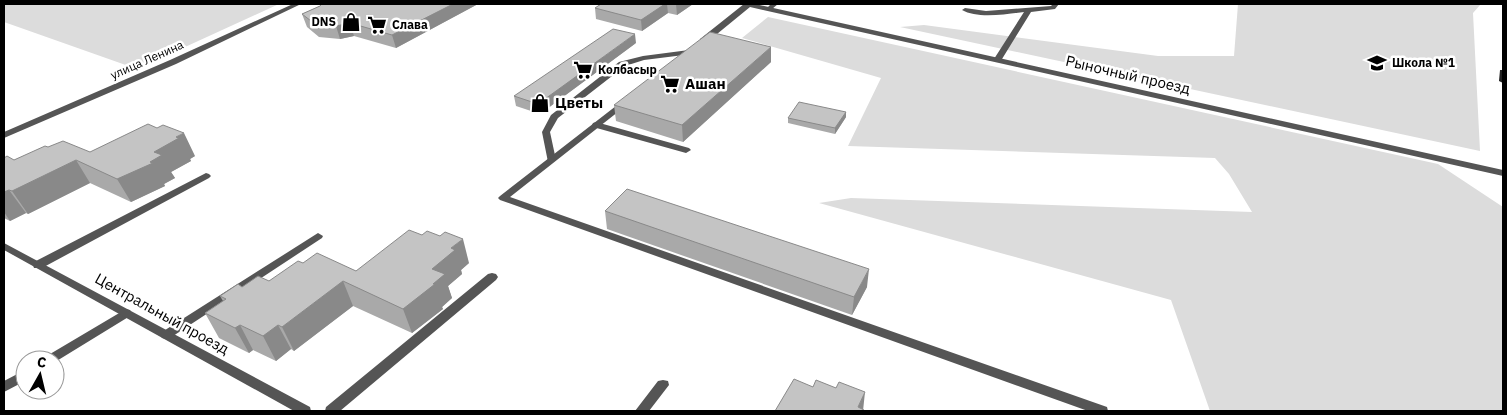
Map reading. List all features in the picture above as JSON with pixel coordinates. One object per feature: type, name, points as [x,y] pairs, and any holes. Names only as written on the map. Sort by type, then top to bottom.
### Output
[{"type":"street","name":"улица Ленина","points":[[4,135],[173,62],[298,4]]},
{"type":"street","points":[[673,64],[748,4]]},
{"type":"street","name":"Рыночный проезд","points":[[748,4],[773,6],[1503,173]]},
{"type":"street","points":[[965,10],[986,13],[1053,8],[1056,4]]},
{"type":"street","points":[[998,59],[1029,10]]},
{"type":"street","points":[[551,160],[546,132],[554,117],[622,64],[643,58],[689,52]]},
{"type":"street","points":[[1503,72],[1503,81]]},
{"type":"street","points":[[635,94],[503,198],[1102,411]]},
{"type":"street","points":[[596,125],[686,150]]},
{"type":"street","points":[[38,265],[206,176]]},
{"type":"street","points":[[166,336],[318,236]]},
{"type":"street","name":"Центральный проезд","points":[[4,246],[305,411]]},
{"type":"street","points":[[331,411],[492,276]]},
{"type":"street","points":[[65,350],[126,314]]},
{"type":"street","points":[[4,387],[15,380]]},
{"type":"street","points":[[642,411],[663,385]]},
{"type":"shaded area","points":[[4,4],[279,4],[137,69],[4,22]]},
{"type":"shaded area","points":[[1238,4],[1481,4],[1473,13],[1480,151],[900,27],[924,25],[1158,56],[1234,56]]},
{"type":"shaded area","points":[[768,17],[1438,164],[1503,207],[1503,411],[1210,411],[1171,300],[819,203],[851,198],[1252,212],[1229,174],[1215,158],[848,146],[881,78],[742,38]]},
{"type":"building","points":[[322,4],[453,4],[392,35],[350,23],[336,26],[315,24],[302,14]]},
{"type":"building","points":[[601,4],[665,4],[641,20],[595,8]]},
{"type":"building","points":[[613,29],[635,34],[538,104],[514,96]]},
{"type":"building","points":[[710,32],[771,47],[682,125],[614,105]]},
{"type":"building","points":[[799,102],[846,112],[835,128],[788,118]]},
{"type":"building","points":[[148,124],[157,128],[163,125],[184,133],[176,137],[179,138],[154,152],[162,155],[150,162],[153,163],[117,179],[76,160],[12,191],[4,192],[4,158],[7,156],[14,160],[45,146],[48,147],[63,141],[90,152]]},
{"type":"building","points":[[627,189],[869,269],[854,297],[605,211]]},
{"type":"building","points":[[409,230],[422,235],[427,231],[440,236],[445,232],[463,239],[451,248],[455,250],[432,269],[445,274],[403,309],[343,281],[282,327],[278,325],[263,336],[240,325],[235,328],[205,313],[226,299],[220,296],[238,284],[242,287],[258,276],[269,281],[298,261],[303,263],[317,253],[356,271]]},
{"type":"building","points":[[794,379],[813,387],[816,380],[836,388],[839,382],[865,392],[858,407],[864,411],[775,411]]},
{"type":"place","name":"DNS","points":[[351,22]]},
{"type":"place","name":"Слава","points":[[377,25]]},
{"type":"place","name":"Школа №1","points":[[1377,63]]},
{"type":"place","name":"Колбасыр","points":[[583,70]]},
{"type":"place","name":"Ашан","points":[[670,84]]},
{"type":"place","name":"Цветы","points":[[540,103]]}]
